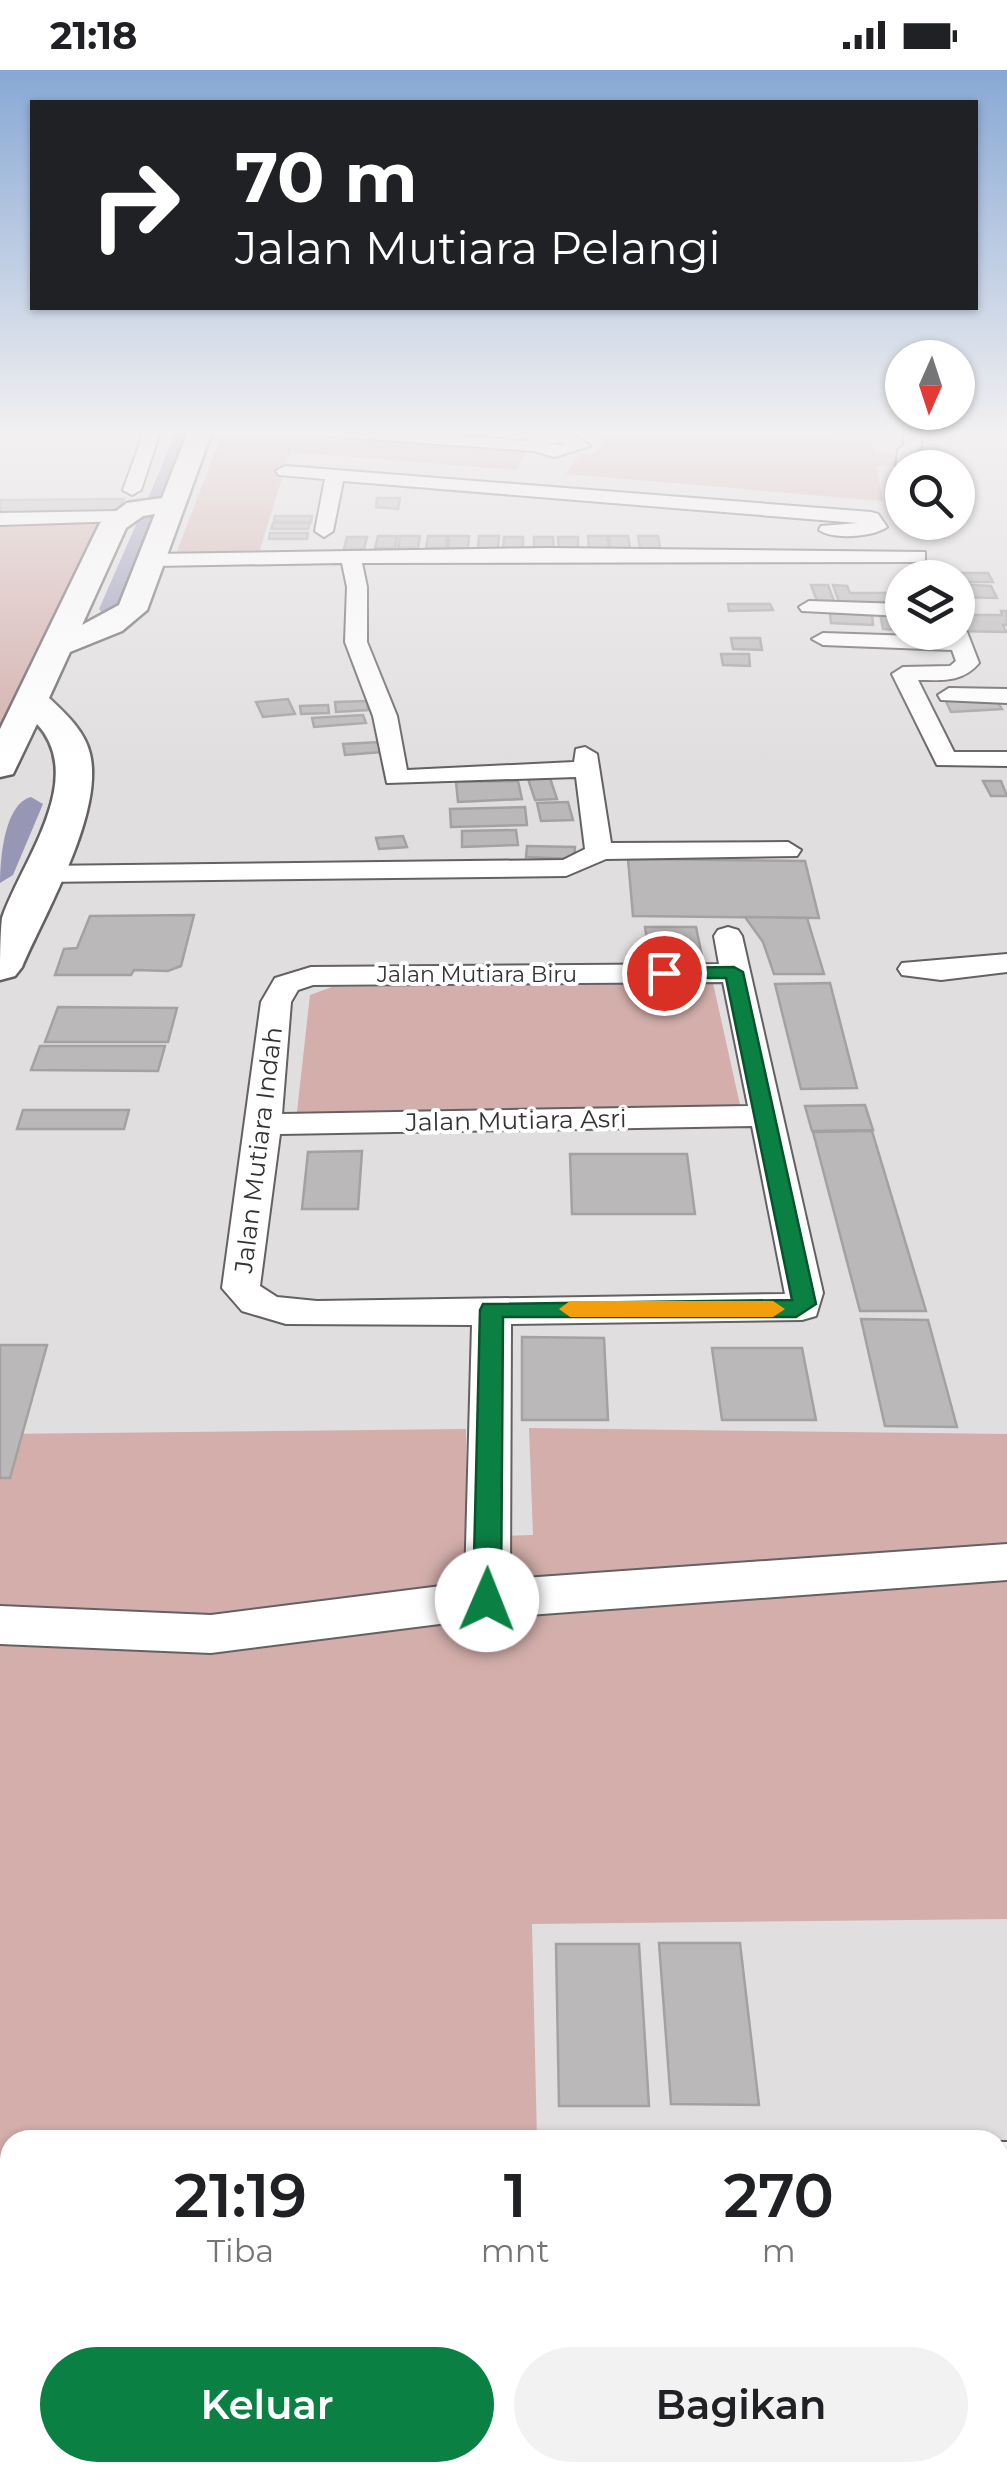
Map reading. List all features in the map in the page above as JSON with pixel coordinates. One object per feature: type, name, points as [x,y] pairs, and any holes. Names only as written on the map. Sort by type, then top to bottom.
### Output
[{"type":"main road","points":[[0,766],[107,542]]},
{"type":"main road","points":[[59,645],[111,624],[132,610],[160,542]]},
{"type":"main road","points":[[0,967],[64,816],[75,772],[72,751],[60,728],[32,701]]},
{"type":"main road","points":[[0,784],[75,772]]},
{"type":"street","points":[[153,560],[316,542]]},
{"type":"street","points":[[323,552],[336,542]]},
{"type":"street","points":[[340,542],[356,588],[356,642],[385,716],[396,778],[586,762],[599,851]]},
{"type":"street","points":[[399,542],[922,564],[910,542]]},
{"type":"street","points":[[809,607],[885,609]]},
{"type":"street","points":[[823,639],[885,639]]},
{"type":"street","points":[[963,650],[968,664],[958,672],[902,674],[946,760],[1007,759]]},
{"type":"street","points":[[949,695],[1007,696]]},
{"type":"street","points":[[40,874],[539,870],[566,868],[592,858],[599,851],[788,850]]},
{"type":"street","points":[[487,1600],[492,1310],[802,1307],[805,1297],[728,936]]},
{"type":"street","points":[[913,969],[941,972],[1007,963]]},
{"type":"street","name":"Jalan Mutiara Biru","points":[[282,987],[296,978],[311,976],[734,972]]},
{"type":"street","name":"Jalan Mutiara Indah","points":[[282,987],[276,1002],[241,1288],[260,1305],[317,1314],[492,1310]]},
{"type":"street","name":"Jalan Mutiara Asri","points":[[264,1124],[767,1116]]},
{"type":"street","points":[[0,1625],[211,1634],[487,1600],[1005,1564]]},
{"type":"shaded area","points":[[0,542],[91,542],[0,728]]},
{"type":"shaded area","points":[[181,542],[263,542],[259,553],[176,554]]},
{"type":"shaded area","points":[[713,983],[740,1105],[297,1112],[310,995],[332,987]]},
{"type":"shaded area","points":[[529,1428],[1007,1434],[1007,1919],[532,1924],[537,2130],[0,2130],[0,1434],[466,1429],[466,1537],[533,1535]]},
{"type":"building","points":[[346,542],[366,542],[364,549],[344,549]]},
{"type":"building","points":[[377,542],[396,542],[395,548],[375,548]]},
{"type":"building","points":[[399,542],[419,542],[418,548],[398,548]]},
{"type":"building","points":[[427,542],[447,542],[446,548],[426,548]]},
{"type":"building","points":[[449,542],[469,542],[468,548],[448,548]]},
{"type":"building","points":[[479,542],[499,542],[498,548],[478,548]]},
{"type":"building","points":[[504,542],[523,542],[523,549],[503,549]]},
{"type":"building","points":[[534,542],[553,542],[554,549],[534,549]]},
{"type":"building","points":[[558,542],[578,542],[578,549],[559,549]]},
{"type":"building","points":[[588,542],[608,542],[609,548],[589,548]]},
{"type":"building","points":[[609,542],[629,542],[630,548],[610,548]]},
{"type":"building","points":[[639,542],[659,542],[660,548],[640,548]]},
{"type":"building","points":[[975,573],[988,573],[993,582],[975,582]]},
{"type":"building","points":[[811,585],[828,585],[834,601],[817,601]]},
{"type":"building","points":[[833,585],[847,586],[850,593],[885,593],[885,602],[839,602]]},
{"type":"building","points":[[975,585],[991,586],[997,598],[975,597]]},
{"type":"building","points":[[728,604],[770,604],[773,610],[729,611]]},
{"type":"building","points":[[1001,611],[1007,611],[1007,625],[1003,625],[1006,632],[975,631],[975,615],[1002,615]]},
{"type":"building","points":[[830,613],[872,615],[873,625],[831,623]]},
{"type":"building","points":[[731,638],[760,638],[762,650],[733,649]]},
{"type":"building","points":[[721,654],[749,654],[750,666],[723,665]]},
{"type":"building","points":[[944,697],[996,699],[1002,709],[951,712]]},
{"type":"building","points":[[288,699],[295,714],[263,717],[256,702]]},
{"type":"building","points":[[367,701],[368,710],[336,712],[335,702]]},
{"type":"building","points":[[328,705],[329,713],[301,714],[300,706]]},
{"type":"building","points":[[363,715],[366,723],[314,727],[312,718]]},
{"type":"building","points":[[380,742],[382,752],[345,755],[343,744]]},
{"type":"building","points":[[550,778],[557,799],[535,800],[528,779]]},
{"type":"building","points":[[518,781],[522,799],[458,802],[456,782]]},
{"type":"building","points":[[983,781],[1001,781],[1007,796],[991,796]]},
{"type":"building","points":[[568,802],[573,820],[541,821],[537,803]]},
{"type":"building","points":[[525,807],[527,825],[451,827],[450,809]]},
{"type":"building","points":[[516,830],[518,845],[462,847],[462,831]]},
{"type":"building","points":[[403,836],[407,847],[379,849],[376,838]]},
{"type":"building","points":[[527,846],[575,847],[574,859],[526,857]]},
{"type":"building","points":[[628,859],[805,861],[819,918],[633,916]]},
{"type":"building","points":[[194,915],[181,966],[168,971],[134,970],[131,975],[55,975],[64,949],[77,948],[90,916]]},
{"type":"building","points":[[745,917],[807,918],[824,974],[774,974],[763,942]]},
{"type":"building","points":[[645,927],[696,927],[704,966],[651,967]]},
{"type":"building","points":[[830,983],[857,1088],[801,1089],[775,984]]},
{"type":"building","points":[[58,1007],[177,1008],[168,1042],[45,1042]]},
{"type":"building","points":[[40,1046],[165,1046],[158,1071],[31,1070]]},
{"type":"building","points":[[865,1105],[873,1130],[812,1131],[805,1106]]},
{"type":"building","points":[[23,1110],[129,1110],[124,1129],[17,1129]]},
{"type":"building","points":[[872,1131],[926,1311],[860,1311],[813,1132]]},
{"type":"building","points":[[362,1151],[358,1209],[302,1209],[308,1152]]},
{"type":"building","points":[[570,1154],[687,1154],[695,1214],[572,1214]]},
{"type":"building","points":[[861,1319],[928,1320],[957,1427],[885,1426]]},
{"type":"building","points":[[522,1337],[604,1338],[608,1420],[522,1420]]},
{"type":"building","points":[[0,1345],[47,1345],[10,1478],[0,1478]]},
{"type":"building","points":[[712,1348],[802,1348],[816,1420],[722,1420]]},
{"type":"building","points":[[659,1943],[740,1943],[759,2105],[671,2104]]},
{"type":"building","points":[[556,1944],[639,1944],[649,2106],[559,2106]]},
{"type":"waterway","points":[[109,609],[138,542]]},
{"type":"waterway","points":[[0,875],[31,804]]},
{"type":"slow traffic","points":[[570,1309],[773,1309]]},
{"type":"route","points":[[487,1600],[492,1310],[796,1309],[804,1304],[734,972],[664,973]]}]
